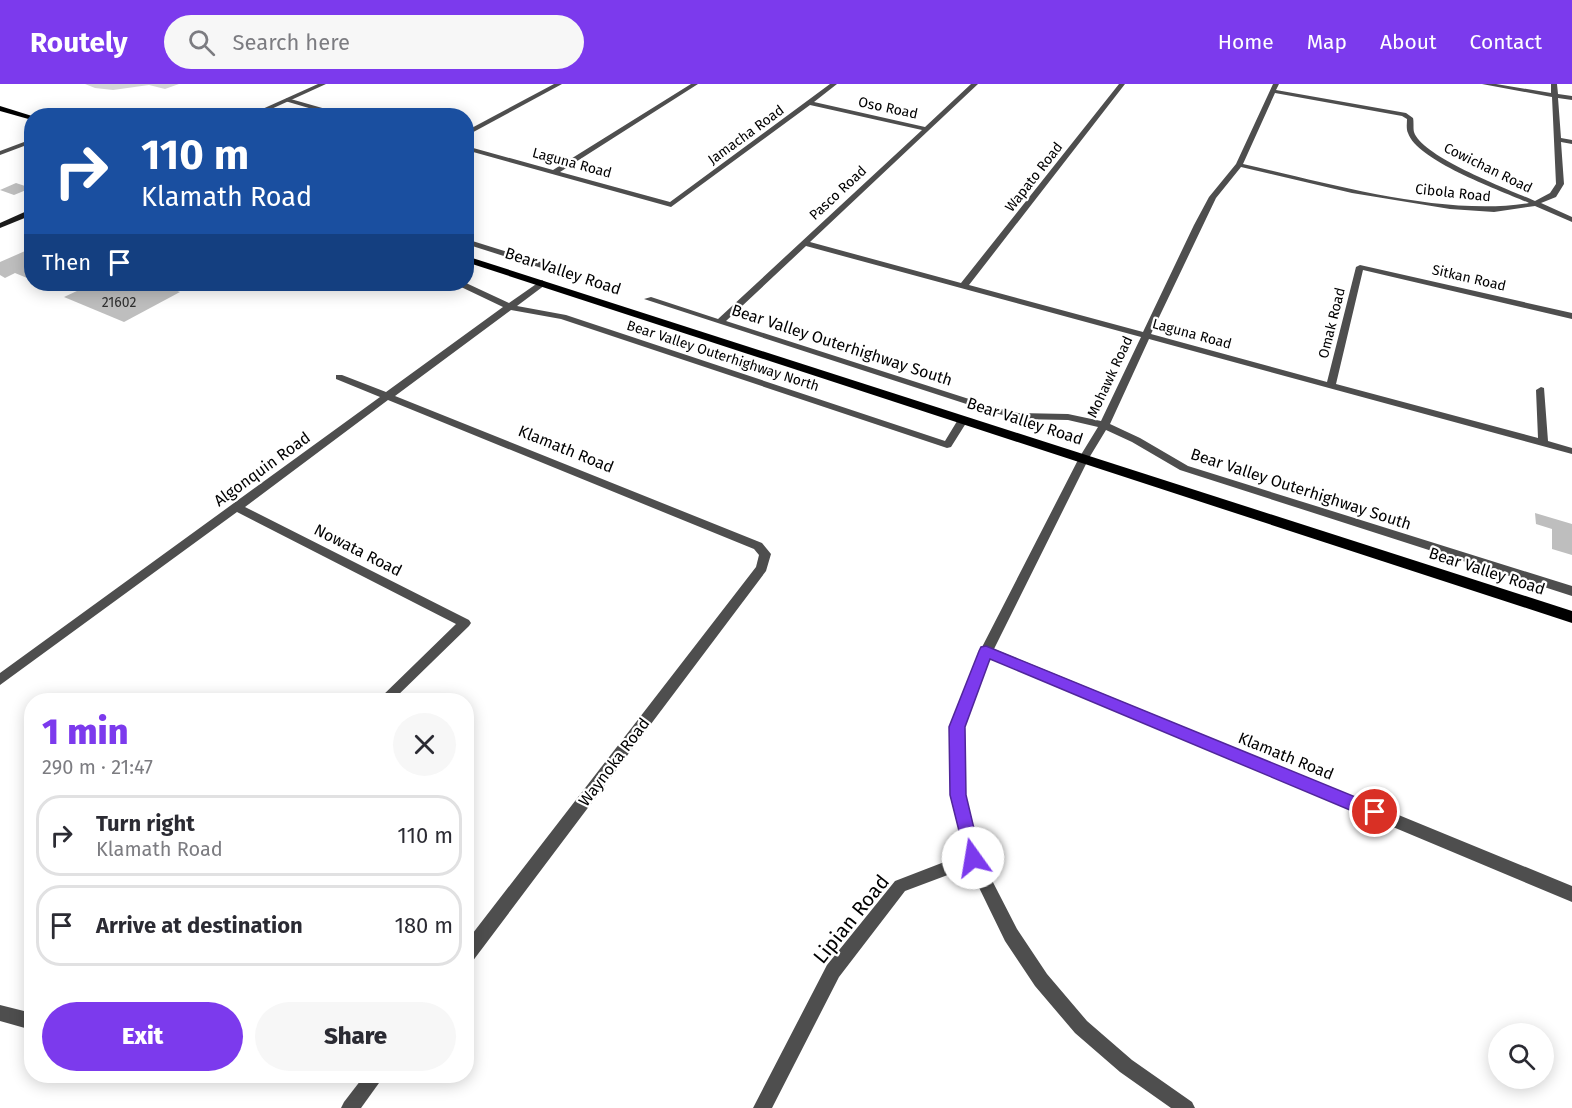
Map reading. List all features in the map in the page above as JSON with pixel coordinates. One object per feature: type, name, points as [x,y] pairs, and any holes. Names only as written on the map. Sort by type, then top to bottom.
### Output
[{"type":"main road","points":[[0,108],[24,116]]},
{"type":"main road","points":[[0,220],[24,210]]},
{"type":"main road","points":[[0,226],[24,216]]},
{"type":"main road","name":"Bear Valley Road","points":[[474,262],[1572,617]]},
{"type":"street","points":[[268,108],[323,84]]},
{"type":"street","points":[[474,130],[559,84]]},
{"type":"street","points":[[555,172],[695,84]]},
{"type":"street","name":"Jamacha Road","points":[[671,205],[834,84]]},
{"type":"street","name":"Pasco Road","points":[[720,322],[975,84]]},
{"type":"street","name":"Wapato Road","points":[[964,285],[1122,84]]},
{"type":"street","points":[[1485,84],[1572,99]]},
{"type":"street","name":"Cibola Road","points":[[1239,165],[1450,208],[1498,210],[1535,204],[1553,196],[1560,184],[1554,84]]},
{"type":"street","name":"Mohawk Road","points":[[1186,1108],[1126,1066],[1074,1019],[1041,980],[1011,935],[973,858],[958,795],[957,727],[986,651],[1084,458],[1104,425],[1213,197],[1239,165],[1275,87]]},
{"type":"street","name":"Cowichan Road","points":[[1275,87],[1404,114],[1410,118],[1411,133],[1419,144],[1448,165],[1572,220]]},
{"type":"street","points":[[287,100],[316,108]]},
{"type":"street","name":"Oso Road","points":[[809,103],[927,129]]},
{"type":"street","points":[[1558,140],[1572,142]]},
{"type":"street","points":[[0,153],[24,144]]},
{"type":"street","name":"Laguna Road","points":[[474,150],[671,205]]},
{"type":"street","name":"Laguna Road","points":[[805,243],[1572,451]]},
{"type":"street","points":[[474,244],[579,277]]},
{"type":"street","name":"Sitkan Road","points":[[1360,267],[1572,316]]},
{"type":"street","name":"Omak Road","points":[[1331,385],[1360,267]]},
{"type":"street","name":"Algonquin Road","points":[[0,680],[542,283]]},
{"type":"street","name":"Bear Valley Outerhighway North","points":[[474,290],[510,307],[563,317],[947,445],[963,420]]},
{"type":"street","name":"Bear Valley Outerhighway South","points":[[648,299],[994,410],[1018,416],[1068,417],[1104,425],[1136,440],[1184,468],[1572,591]]},
{"type":"street","name":"Klamath Road","points":[[339,377],[758,546],[765,554],[762,568]]},
{"type":"street","points":[[1541,390],[1543,443]]},
{"type":"street","name":"Nowata Road","points":[[236,507],[465,623],[392,693]]},
{"type":"street","name":"Waynoka Road","points":[[474,946],[762,568]]},
{"type":"street","name":"Klamath Road","points":[[986,651],[1572,894]]},
{"type":"street","name":"Lipian Road","points":[[762,1108],[833,971],[900,886],[973,858]]},
{"type":"street","points":[[0,1013],[24,1020]]},
{"type":"street","points":[[350,1108],[370,1083]]},
{"type":"shaded area","points":[[85,84],[179,84],[165,89],[149,85],[113,90],[95,88]]},
{"type":"building","points":[[16,183],[24,186],[24,191],[14,195],[0,190]]},
{"type":"building","points":[[24,252],[24,277],[15,273],[5,278],[0,275],[0,262]]},
{"type":"building","points":[[77,291],[180,292],[124,322],[64,297]]},
{"type":"building","points":[[1535,513],[1572,524],[1572,555],[1552,549],[1552,529],[1536,524]]},
{"type":"route","points":[[973,858],[958,795],[957,727],[986,651],[1375,812]]}]
